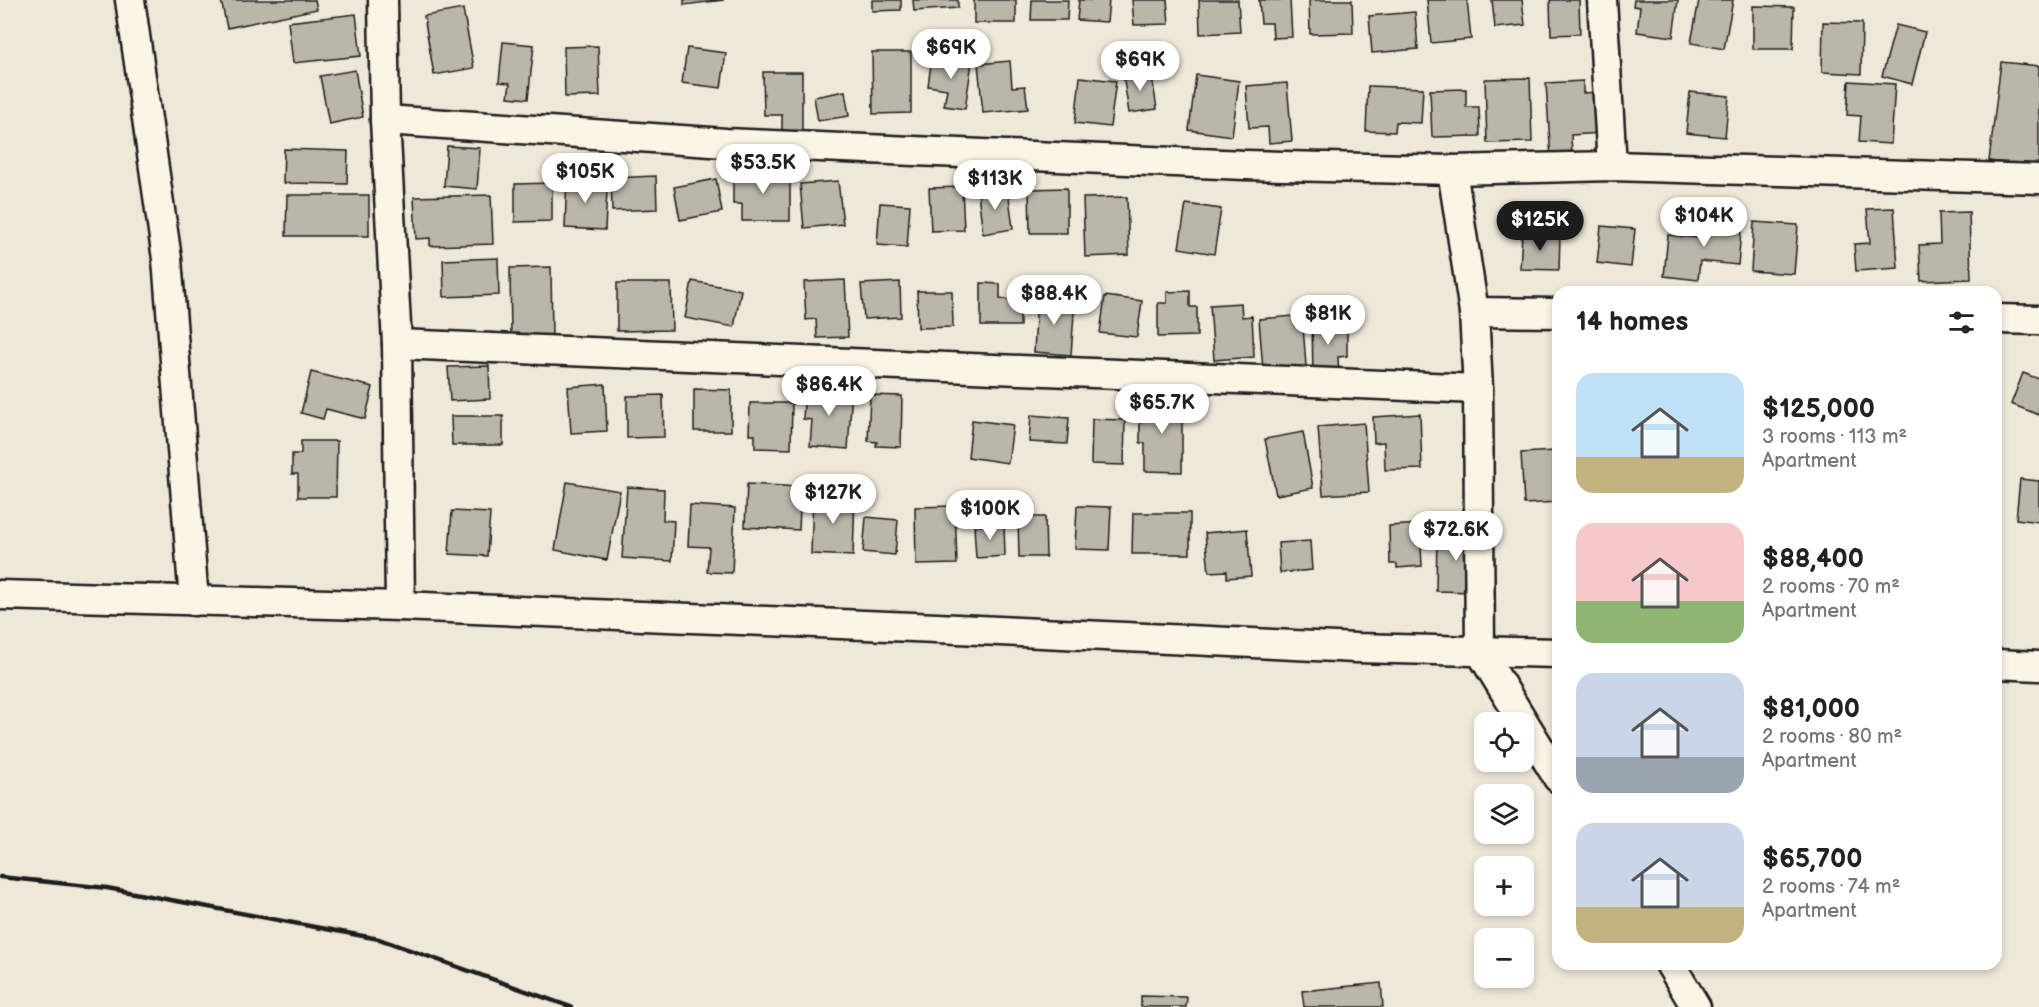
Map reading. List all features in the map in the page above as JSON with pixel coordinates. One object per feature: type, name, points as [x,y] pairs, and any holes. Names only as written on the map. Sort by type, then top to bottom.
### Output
[{"type":"street","points":[[130,0],[166,259],[194,601]]},
{"type":"street","points":[[383,0],[385,120],[397,344],[400,606]]},
{"type":"street","points":[[1602,0],[1612,166]]},
{"type":"street","points":[[385,120],[726,143],[1245,165],[1452,170],[1612,166],[2039,179]]},
{"type":"street","points":[[1452,170],[1474,312],[1478,389],[1480,651],[1552,768]]},
{"type":"street","points":[[1474,312],[1552,313]]},
{"type":"street","points":[[2002,319],[2039,320]]},
{"type":"street","points":[[397,344],[1478,389]]},
{"type":"street","points":[[0,594],[400,606],[925,627],[1356,648],[1552,653]]},
{"type":"street","points":[[2002,664],[2039,666]]},
{"type":"street","points":[[1674,970],[1696,1007]]},
{"type":"building","points":[[221,0],[315,0],[317,9],[227,28]]},
{"type":"building","points":[[684,0],[724,0],[684,5]]},
{"type":"building","points":[[872,0],[901,0],[901,10],[872,11]]},
{"type":"building","points":[[913,0],[958,0],[958,8],[914,11]]},
{"type":"building","points":[[974,0],[1016,0],[1016,23],[974,23]]},
{"type":"building","points":[[1032,0],[1068,0],[1067,20],[1031,20]]},
{"type":"building","points":[[1079,0],[1109,0],[1107,22],[1077,20]]},
{"type":"building","points":[[1132,0],[1167,0],[1169,24],[1134,25]]},
{"type":"building","points":[[1199,0],[1238,0],[1240,32],[1200,34]]},
{"type":"building","points":[[1259,0],[1290,0],[1292,37],[1273,38],[1272,23],[1261,23]]},
{"type":"building","points":[[1309,0],[1352,0],[1353,33],[1310,34]]},
{"type":"building","points":[[1427,0],[1467,0],[1471,39],[1431,43]]},
{"type":"building","points":[[1492,0],[1522,0],[1525,25],[1495,28]]},
{"type":"building","points":[[1550,0],[1579,0],[1580,34],[1551,35]]},
{"type":"building","points":[[1634,0],[1678,0],[1673,37],[1637,32],[1640,7],[1633,6]]},
{"type":"building","points":[[1699,0],[1733,0],[1724,49],[1691,43]]},
{"type":"building","points":[[1753,6],[1794,7],[1793,49],[1753,49]]},
{"type":"building","points":[[463,9],[474,68],[434,75],[424,16]]},
{"type":"building","points":[[1415,12],[1418,49],[1372,53],[1369,16]]},
{"type":"building","points":[[356,14],[361,56],[293,63],[288,22]]},
{"type":"building","points":[[1823,22],[1862,23],[1861,74],[1822,72]]},
{"type":"building","points":[[1896,25],[1925,32],[1912,84],[1882,76]]},
{"type":"building","points":[[503,42],[534,45],[528,99],[508,97],[510,83],[499,82]]},
{"type":"building","points":[[598,46],[600,96],[565,97],[564,47]]},
{"type":"building","points":[[687,48],[726,53],[721,88],[682,83]]},
{"type":"building","points":[[872,52],[911,52],[911,113],[873,114]]},
{"type":"building","points":[[932,56],[972,62],[965,109],[944,106],[947,89],[928,86]]},
{"type":"building","points":[[1010,61],[1012,87],[1025,86],[1028,109],[983,113],[978,64]]},
{"type":"building","points":[[2001,62],[2039,66],[2039,167],[1989,161]]},
{"type":"building","points":[[355,70],[363,117],[329,124],[320,76]]},
{"type":"building","points":[[1151,70],[1157,109],[1129,113],[1123,74]]},
{"type":"building","points":[[763,72],[802,72],[802,132],[782,132],[782,115],[764,115]]},
{"type":"building","points":[[1196,75],[1239,81],[1232,136],[1189,130]]},
{"type":"building","points":[[1080,77],[1116,81],[1110,127],[1075,123]]},
{"type":"building","points":[[1530,78],[1532,142],[1487,143],[1485,79]]},
{"type":"building","points":[[1583,81],[1583,93],[1615,91],[1617,132],[1571,135],[1572,158],[1551,159],[1546,83]]},
{"type":"building","points":[[1849,81],[1895,84],[1891,144],[1859,142],[1861,116],[1847,115]]},
{"type":"building","points":[[1287,83],[1292,141],[1269,143],[1268,127],[1249,128],[1246,86]]},
{"type":"building","points":[[1368,86],[1423,88],[1421,123],[1396,122],[1395,132],[1366,131]]},
{"type":"building","points":[[1466,89],[1466,107],[1479,107],[1480,136],[1432,137],[1430,90]]},
{"type":"building","points":[[845,91],[849,116],[818,121],[814,97]]},
{"type":"building","points":[[1690,92],[1729,96],[1725,137],[1686,133]]},
{"type":"building","points":[[447,146],[480,148],[477,189],[444,186]]},
{"type":"building","points":[[284,149],[348,151],[347,184],[283,183]]},
{"type":"building","points":[[733,170],[790,170],[790,221],[742,221],[742,204],[733,204]]},
{"type":"building","points":[[567,175],[598,176],[597,189],[607,190],[605,230],[565,228]]},
{"type":"building","points":[[656,176],[657,209],[612,211],[611,178]]},
{"type":"building","points":[[716,179],[722,212],[680,220],[674,187]]},
{"type":"building","points":[[838,181],[843,224],[804,228],[800,184]]},
{"type":"building","points":[[552,183],[552,221],[515,222],[515,184]]},
{"type":"building","points":[[962,187],[964,230],[931,231],[929,188]]},
{"type":"building","points":[[1067,188],[1067,233],[1030,233],[1029,189]]},
{"type":"building","points":[[1008,189],[1013,229],[983,234],[978,193]]},
{"type":"building","points":[[287,195],[369,195],[369,236],[286,236]]},
{"type":"building","points":[[491,195],[493,244],[430,246],[430,238],[416,239],[414,197]]},
{"type":"building","points":[[1127,197],[1129,255],[1085,257],[1083,198]]},
{"type":"building","points":[[880,203],[910,205],[907,247],[877,245]]},
{"type":"building","points":[[1186,204],[1221,209],[1214,254],[1179,248]]},
{"type":"building","points":[[1894,208],[1898,268],[1856,271],[1854,244],[1870,243],[1867,209]]},
{"type":"building","points":[[1969,212],[1971,279],[1921,281],[1919,245],[1940,244],[1939,213]]},
{"type":"building","points":[[1701,215],[1742,220],[1738,265],[1700,261],[1698,280],[1664,276],[1668,235],[1699,238]]},
{"type":"building","points":[[1754,222],[1798,225],[1794,274],[1751,271]]},
{"type":"building","points":[[1601,226],[1635,229],[1631,267],[1597,263]]},
{"type":"building","points":[[1522,234],[1560,236],[1559,270],[1520,269]]},
{"type":"building","points":[[498,258],[499,295],[444,297],[443,260]]},
{"type":"building","points":[[551,267],[552,336],[511,336],[510,268]]},
{"type":"building","points":[[845,280],[848,337],[817,338],[816,319],[806,320],[804,282]]},
{"type":"building","points":[[692,281],[741,290],[734,327],[685,318]]},
{"type":"building","points":[[900,282],[901,317],[864,319],[861,284]]},
{"type":"building","points":[[617,283],[671,283],[672,330],[617,331]]},
{"type":"building","points":[[981,283],[1000,284],[1000,299],[1020,300],[1020,326],[981,326]]},
{"type":"building","points":[[917,291],[952,291],[953,327],[918,328]]},
{"type":"building","points":[[1190,291],[1190,307],[1197,307],[1197,336],[1158,337],[1158,303],[1167,303],[1167,292]]},
{"type":"building","points":[[1105,296],[1142,301],[1137,337],[1100,333]]},
{"type":"building","points":[[1037,298],[1075,300],[1071,355],[1034,352]]},
{"type":"building","points":[[1241,303],[1242,317],[1252,316],[1254,357],[1214,360],[1210,305]]},
{"type":"building","points":[[1294,316],[1295,326],[1303,326],[1306,366],[1263,370],[1259,319]]},
{"type":"building","points":[[1312,317],[1343,317],[1343,324],[1347,324],[1347,356],[1338,357],[1339,379],[1313,379]]},
{"type":"building","points":[[489,366],[490,399],[450,401],[448,367]]},
{"type":"building","points":[[311,372],[373,387],[365,419],[326,409],[323,419],[301,413]]},
{"type":"building","points":[[2023,373],[2039,379],[2039,415],[2011,404]]},
{"type":"building","points":[[605,384],[607,431],[571,433],[568,387]]},
{"type":"building","points":[[805,388],[852,391],[848,449],[810,446],[812,420],[803,419]]},
{"type":"building","points":[[694,389],[731,390],[731,431],[694,431]]},
{"type":"building","points":[[663,395],[664,437],[627,438],[627,396]]},
{"type":"building","points":[[870,395],[902,396],[901,447],[876,446],[877,442],[868,441]]},
{"type":"building","points":[[1140,401],[1182,401],[1182,472],[1145,471],[1145,443],[1140,443]]},
{"type":"building","points":[[750,403],[792,403],[791,449],[755,448],[755,435],[749,435]]},
{"type":"building","points":[[1420,414],[1422,469],[1385,470],[1384,442],[1374,443],[1373,417]]},
{"type":"building","points":[[1031,415],[1069,418],[1067,444],[1029,442]]},
{"type":"building","points":[[451,416],[503,416],[503,445],[452,445]]},
{"type":"building","points":[[1092,419],[1125,420],[1124,465],[1091,464]]},
{"type":"building","points":[[972,420],[1013,425],[1008,463],[968,457]]},
{"type":"building","points":[[1364,423],[1369,492],[1323,495],[1318,427]]},
{"type":"building","points":[[1303,432],[1313,488],[1276,495],[1265,439]]},
{"type":"building","points":[[301,441],[337,441],[336,497],[298,497],[298,474],[292,474],[292,454],[301,454]]},
{"type":"building","points":[[1552,451],[1552,502],[1524,504],[1521,453]]},
{"type":"building","points":[[2020,479],[2039,481],[2039,522],[2016,519]]},
{"type":"building","points":[[567,482],[620,491],[607,560],[555,550]]},
{"type":"building","points":[[747,484],[801,487],[799,530],[745,527]]},
{"type":"building","points":[[627,487],[664,489],[663,520],[674,521],[672,561],[622,558]]},
{"type":"building","points":[[813,495],[855,496],[853,556],[811,554]]},
{"type":"building","points":[[690,505],[735,508],[732,573],[707,572],[709,547],[688,546]]},
{"type":"building","points":[[955,506],[957,564],[916,565],[915,507]]},
{"type":"building","points":[[1077,506],[1111,507],[1109,550],[1075,549]]},
{"type":"building","points":[[452,511],[490,513],[487,556],[449,554]]},
{"type":"building","points":[[1133,513],[1190,513],[1190,554],[1132,554]]},
{"type":"building","points":[[866,517],[898,520],[895,555],[863,552]]},
{"type":"building","points":[[1018,517],[1045,517],[1046,557],[1019,557]]},
{"type":"building","points":[[1004,524],[1005,556],[976,558],[974,526]]},
{"type":"building","points":[[1420,524],[1422,566],[1397,568],[1397,564],[1390,564],[1389,526]]},
{"type":"building","points":[[1247,529],[1251,576],[1227,578],[1227,571],[1209,572],[1205,533]]},
{"type":"building","points":[[1437,533],[1475,534],[1474,592],[1436,591]]},
{"type":"building","points":[[1310,541],[1312,570],[1280,573],[1278,543]]},
{"type":"building","points":[[1381,983],[1383,1007],[1304,1007],[1302,991]]},
{"type":"building","points":[[1141,996],[1187,997],[1186,1007],[1141,1007]]},
{"type":"railway","points":[[0,877],[107,888],[379,939],[571,1007]]}]
